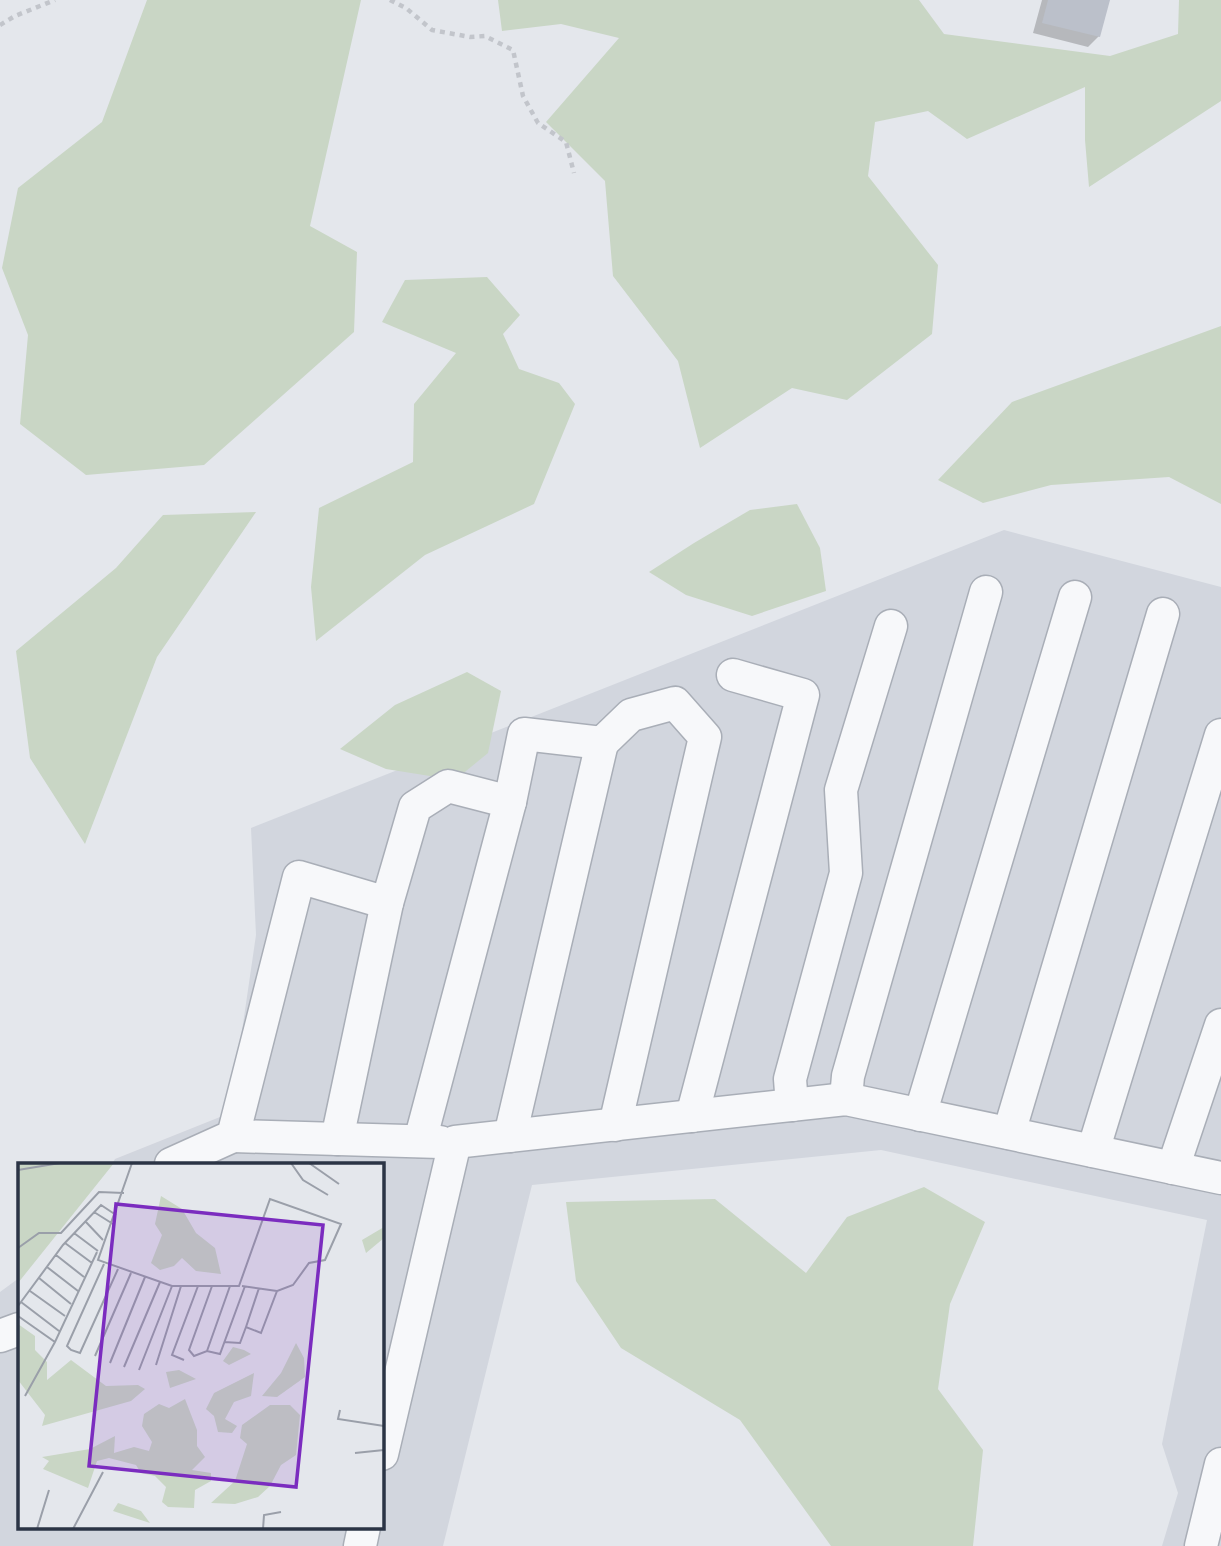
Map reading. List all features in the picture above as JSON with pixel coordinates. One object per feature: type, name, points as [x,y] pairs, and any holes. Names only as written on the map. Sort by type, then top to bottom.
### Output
[{"type":"lane","points":[[846,1099],[848,1076],[986,592]]},
{"type":"lane","points":[[920,1115],[1075,597]]},
{"type":"lane","points":[[1009,1133],[1163,614]]},
{"type":"lane","points":[[792,1105],[790,1079],[846,873],[841,790],[891,626]]},
{"type":"lane","points":[[691,1116],[803,695],[733,674]]},
{"type":"lane","points":[[510,1136],[602,743],[631,715],[676,703],[705,737],[615,1125]]},
{"type":"lane","points":[[420,1141],[510,802],[524,734],[602,743]]},
{"type":"lane","points":[[1093,1151],[1221,735]]},
{"type":"lane","points":[[337,1139],[387,903],[415,807],[448,786],[510,802]]},
{"type":"lane","points":[[233,1136],[299,877],[387,903]]},
{"type":"lane","points":[[1174,1168],[1221,1025]]},
{"type":"lane","points":[[173,1163],[233,1136],[455,1142],[846,1099],[1221,1178]]},
{"type":"lane","points":[[383,1450],[455,1142]]},
{"type":"lane","points":[[0,1336],[18,1329]]},
{"type":"lane","points":[[1201,1546],[1220,1476]]},
{"type":"lane","points":[[360,1546],[364,1528]]},
{"type":"path","points":[[0,25],[55,0]]},
{"type":"path","points":[[390,0],[406,8],[432,30],[470,37],[485,36],[513,50],[523,96],[538,123],[566,142],[574,173]]},
{"type":"shaded area","points":[[1004,530],[1221,587],[1221,1546],[1162,1546],[1178,1493],[1162,1444],[1207,1220],[881,1150],[532,1185],[443,1546],[0,1546],[0,1292],[18,1279],[18,1528],[383,1528],[383,1163],[113,1163],[115,1159],[230,1113],[256,935],[251,828]]},
{"type":"green space","points":[[147,0],[361,0],[310,226],[357,252],[354,332],[204,465],[86,475],[20,424],[28,335],[2,268],[18,188],[102,122]]},
{"type":"green space","points":[[498,0],[919,0],[944,34],[1110,56],[1178,34],[1179,0],[1221,0],[1221,101],[1089,187],[1085,140],[1085,87],[967,139],[928,111],[875,122],[868,176],[938,265],[932,334],[847,400],[792,388],[700,448],[678,361],[613,276],[605,181],[546,122],[619,38],[561,24],[502,31]]},
{"type":"green space","points":[[487,277],[520,315],[503,334],[519,369],[559,383],[575,404],[534,504],[425,555],[316,641],[311,587],[319,508],[413,462],[414,404],[456,353],[382,322],[405,280]]},
{"type":"green space","points":[[1221,326],[1221,504],[1169,477],[1051,485],[983,503],[938,480],[1012,402]]},
{"type":"green space","points":[[797,504],[820,548],[826,591],[752,616],[686,595],[649,572],[750,510]]},
{"type":"green space","points":[[256,512],[157,657],[85,844],[30,758],[16,651],[116,568],[163,515]]},
{"type":"green space","points":[[467,672],[501,691],[488,753],[455,780],[386,769],[340,749],[395,705]]},
{"type":"green space","points":[[924,1187],[985,1222],[950,1304],[938,1389],[983,1450],[973,1546],[831,1546],[740,1420],[621,1348],[576,1281],[566,1202],[715,1199],[806,1273],[847,1217]]},
{"type":"building","points":[[1048,0],[1110,0],[1100,37],[1042,23]]}]
